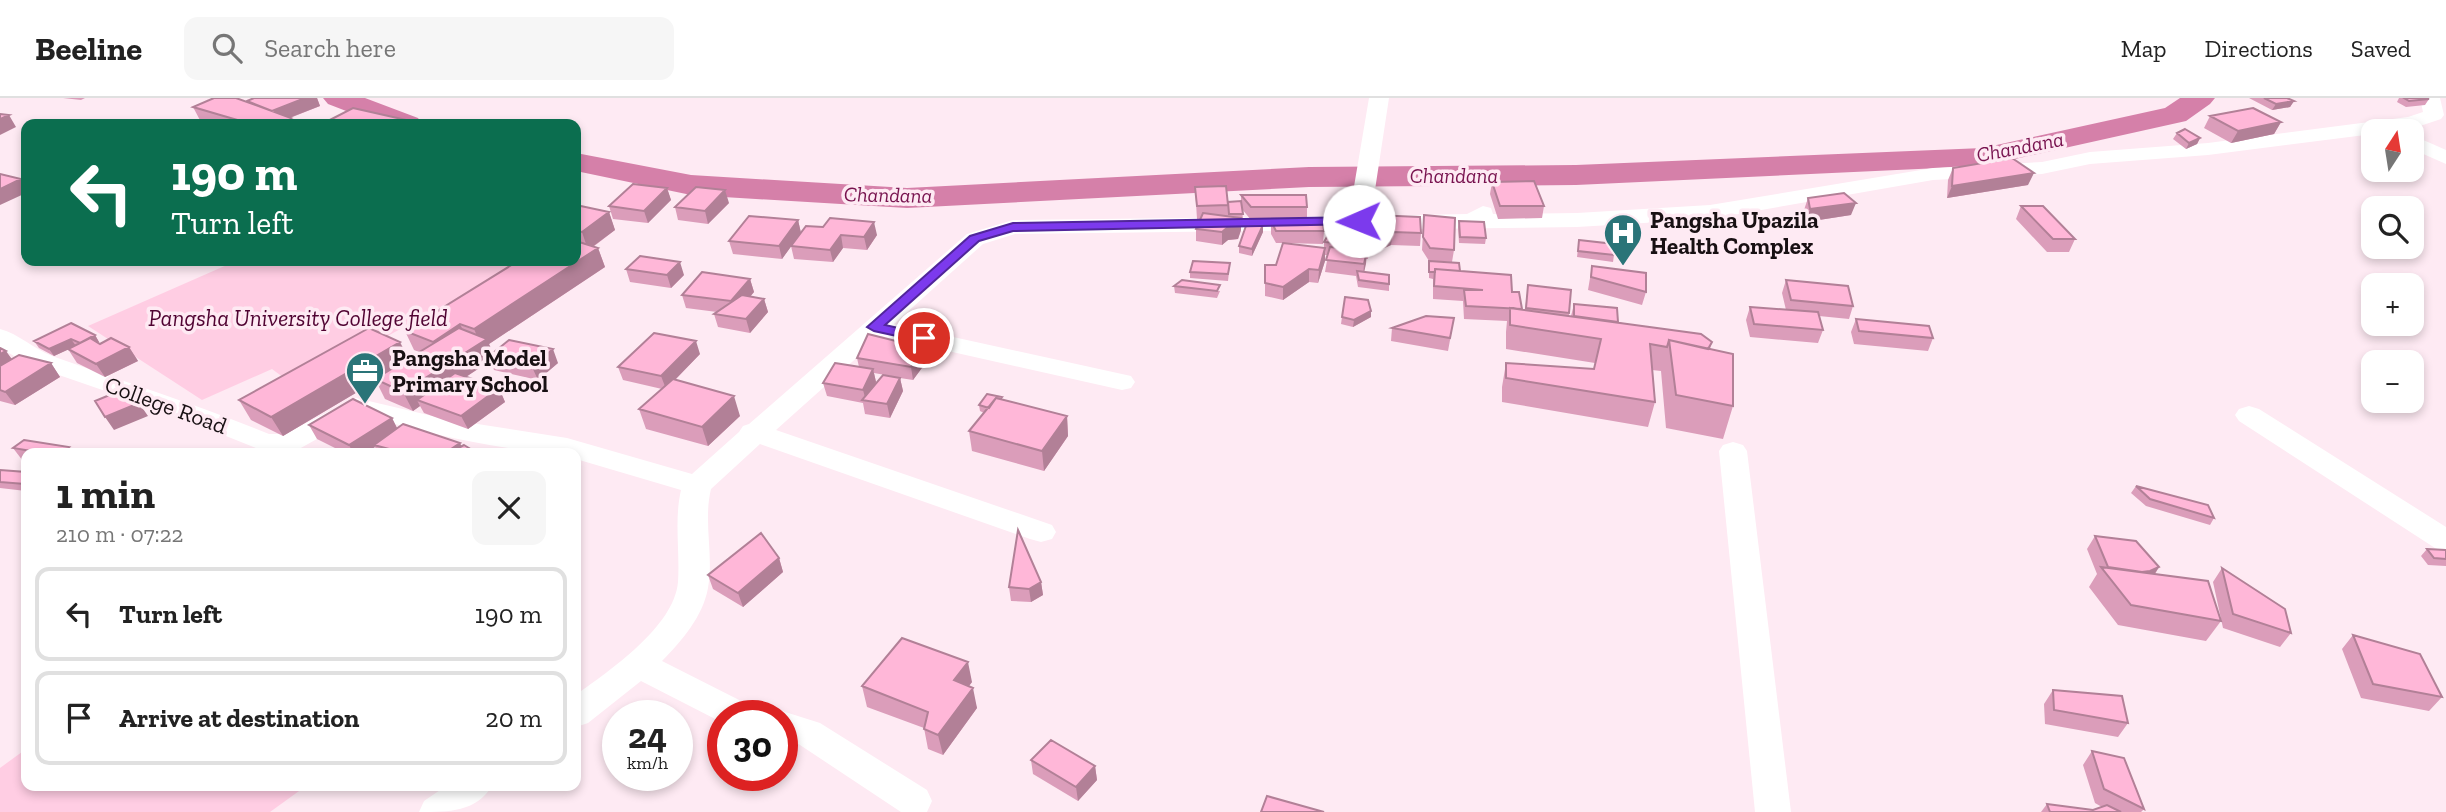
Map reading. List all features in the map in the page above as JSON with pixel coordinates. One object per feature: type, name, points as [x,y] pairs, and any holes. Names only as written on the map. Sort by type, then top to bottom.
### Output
[{"type":"street","points":[[1360,216],[1379,98]]},
{"type":"street","points":[[2421,119],[2434,115],[2430,98]]},
{"type":"street","points":[[581,709],[640,665],[681,616],[693,588],[692,506],[697,485],[753,432],[975,239],[1013,227],[1360,216],[1577,220],[1710,212],[1933,174],[2042,167],[2090,158],[2208,149],[2361,131]]},
{"type":"street","points":[[2424,147],[2446,158]]},
{"type":"street","points":[[874,327],[1122,382]]},
{"type":"street","name":"College Road","points":[[0,337],[39,360],[175,406],[266,443],[289,443],[356,406],[445,428],[570,448]]},
{"type":"street","points":[[10,377],[39,360]]},
{"type":"street","points":[[2249,415],[2446,541]]},
{"type":"street","points":[[753,432],[1041,532]]},
{"type":"street","name":"College Road","points":[[581,451],[697,485]]},
{"type":"street","points":[[1733,451],[1773,812]]},
{"type":"street","points":[[640,665],[708,700]]},
{"type":"street","points":[[798,730],[808,733],[914,801]]},
{"type":"street","points":[[437,812],[467,791]]},
{"type":"green space","name":"Pangsha University College field","points":[[225,266],[517,266],[295,386],[272,369],[202,400],[88,326]]},
{"type":"green space","points":[[21,753],[21,791],[299,791],[270,812],[0,812],[0,768]]},
{"type":"building","points":[[214,98],[236,98],[291,118],[234,119],[193,107]]},
{"type":"building","points":[[254,98],[305,98],[272,111],[247,101]]},
{"type":"building","points":[[2264,98],[2287,98],[2294,101],[2276,104]]},
{"type":"building","points":[[2404,98],[2426,98],[2429,99],[2409,101]]},
{"type":"building","points":[[353,108],[402,119],[332,119]]},
{"type":"building","points":[[2253,108],[2281,122],[2238,131],[2210,116]]},
{"type":"building","points":[[2185,129],[2200,138],[2189,143],[2177,133]]},
{"type":"building","points":[[2012,158],[2034,173],[1952,186],[1953,168]]},
{"type":"building","points":[[0,174],[21,179],[0,189]]},
{"type":"building","points":[[1534,181],[1544,206],[1500,206],[1492,182]]},
{"type":"building","points":[[633,184],[667,188],[644,211],[609,206]]},
{"type":"building","points":[[1226,186],[1228,205],[1197,206],[1195,187]]},
{"type":"building","points":[[696,187],[725,190],[705,211],[675,207]]},
{"type":"building","points":[[1844,193],[1856,203],[1810,209],[1808,198]]},
{"type":"building","points":[[1241,195],[1306,195],[1307,207],[1251,207]]},
{"type":"building","points":[[1241,201],[1243,214],[1229,214],[1228,202]]},
{"type":"building","points":[[581,206],[609,212],[582,232]]},
{"type":"building","points":[[2021,206],[2043,206],[2075,239],[2053,239]]},
{"type":"building","points":[[1203,213],[1241,218],[1238,226],[1228,227],[1222,232],[1196,229]]},
{"type":"building","points":[[1374,215],[1420,217],[1421,233],[1393,232],[1375,240]]},
{"type":"building","points":[[1424,215],[1455,218],[1454,250],[1430,248],[1423,237]]},
{"type":"building","points":[[749,216],[798,220],[779,246],[729,241]]},
{"type":"building","points":[[830,218],[874,222],[864,237],[841,235],[830,250],[791,246],[806,226],[823,227]]},
{"type":"building","points":[[1248,220],[1263,225],[1252,249],[1239,246]]},
{"type":"building","points":[[1271,221],[1323,222],[1324,231],[1276,231]]},
{"type":"building","points":[[1459,221],[1484,222],[1486,238],[1460,237]]},
{"type":"building","points":[[1333,227],[1368,233],[1369,246],[1324,242]]},
{"type":"building","points":[[1579,240],[1614,244],[1614,255],[1578,251]]},
{"type":"building","points":[[581,243],[598,248],[581,259]]},
{"type":"building","points":[[1283,243],[1325,248],[1319,270],[1309,269],[1283,287],[1265,283],[1265,265],[1276,265]]},
{"type":"building","points":[[1330,247],[1367,251],[1364,264],[1326,260]]},
{"type":"building","points":[[640,256],[680,262],[667,275],[626,269]]},
{"type":"building","points":[[1193,261],[1230,263],[1228,274],[1190,272]]},
{"type":"building","points":[[1429,261],[1459,263],[1460,271],[1435,269],[1435,272],[1429,272]]},
{"type":"building","points":[[510,266],[570,266],[474,329],[460,324],[433,342],[405,331]]},
{"type":"building","points":[[1592,266],[1646,273],[1646,292],[1591,277]]},
{"type":"building","points":[[1435,269],[1511,275],[1512,292],[1519,292],[1522,309],[1466,306],[1464,290],[1483,290],[1434,286]]},
{"type":"building","points":[[1357,271],[1389,275],[1389,284],[1359,280]]},
{"type":"building","points":[[702,272],[750,279],[731,301],[682,295]]},
{"type":"building","points":[[1182,280],[1220,285],[1217,291],[1174,286]]},
{"type":"building","points":[[1786,280],[1848,286],[1853,306],[1791,300]]},
{"type":"building","points":[[1528,285],[1571,290],[1569,313],[1526,308]]},
{"type":"building","points":[[742,295],[764,299],[746,319],[714,314]]},
{"type":"building","points":[[1345,297],[1368,300],[1371,311],[1354,320],[1342,317]]},
{"type":"building","points":[[1574,304],[1617,308],[1618,322],[1574,316]]},
{"type":"building","points":[[1750,307],[1818,312],[1823,330],[1754,324]]},
{"type":"building","points":[[1510,308],[1701,334],[1712,342],[1708,349],[1669,340],[1667,347],[1650,344],[1655,402],[1506,378],[1506,363],[1594,369],[1601,339],[1510,325]]},
{"type":"building","points":[[1426,316],[1454,318],[1450,338],[1392,328]]},
{"type":"building","points":[[1856,319],[1929,326],[1933,338],[1859,331]]},
{"type":"building","points":[[71,323],[95,335],[80,343],[71,339],[49,349],[34,341]]},
{"type":"building","points":[[369,328],[400,342],[271,417],[239,400]]},
{"type":"building","points":[[459,328],[487,339],[403,392],[375,379]]},
{"type":"building","points":[[654,333],[696,341],[661,376],[618,367]]},
{"type":"building","points":[[868,334],[924,348],[911,367],[857,358]]},
{"type":"building","points":[[90,338],[100,344],[111,338],[129,347],[96,364],[68,349]]},
{"type":"building","points":[[509,340],[553,349],[532,367],[488,357]]},
{"type":"building","points":[[1669,340],[1733,354],[1733,406],[1676,395]]},
{"type":"building","points":[[19,355],[51,363],[5,392],[0,390],[0,366]]},
{"type":"building","points":[[835,363],[873,369],[863,390],[823,383]]},
{"type":"building","points":[[455,373],[499,388],[461,416],[417,400]]},
{"type":"building","points":[[883,375],[900,378],[887,404],[862,400]]},
{"type":"building","points":[[673,379],[734,396],[702,427],[639,409]]},
{"type":"building","points":[[129,387],[139,403],[105,417],[95,401]]},
{"type":"building","points":[[987,394],[1002,397],[996,398],[989,408],[979,405]]},
{"type":"building","points":[[996,398],[1067,416],[1042,451],[969,431]]},
{"type":"building","points":[[353,399],[392,418],[349,445],[309,425]]},
{"type":"building","points":[[403,424],[460,443],[452,448],[385,448],[374,445]]},
{"type":"building","points":[[24,440],[69,447],[21,449],[13,448]]},
{"type":"building","points":[[0,470],[21,472],[21,484],[0,482]]},
{"type":"building","points":[[2136,486],[2208,505],[2214,518],[2150,499]]},
{"type":"building","points":[[1018,530],[1041,582],[1029,589],[1009,587]]},
{"type":"building","points":[[761,533],[779,558],[738,593],[708,575]]},
{"type":"building","points":[[2095,536],[2136,541],[2159,567],[2142,572],[2108,567]]},
{"type":"building","points":[[2427,549],[2446,550],[2446,559],[2434,558]]},
{"type":"building","points":[[2101,567],[2208,581],[2221,621],[2131,605]]},
{"type":"building","points":[[2222,568],[2285,609],[2291,633],[2233,614]]},
{"type":"building","points":[[2353,635],[2420,654],[2442,697],[2373,684]]},
{"type":"building","points":[[902,638],[968,662],[954,680],[973,688],[938,735],[924,729],[928,712],[862,686]]},
{"type":"building","points":[[2053,690],[2122,696],[2128,723],[2054,710]]},
{"type":"building","points":[[1051,740],[1095,766],[1076,787],[1031,760]]},
{"type":"building","points":[[2092,751],[2124,758],[2144,809],[2104,789]]},
{"type":"building","points":[[1267,796],[1324,812],[1261,812]]},
{"type":"building","points":[[2047,804],[2093,810],[2107,805],[2121,812],[2050,812]]},
{"type":"waterway","name":"Chandana","points":[[338,98],[394,119]]},
{"type":"waterway","name":"Chandana","points":[[581,163],[691,185],[907,198],[1309,177],[1576,175],[1983,157],[2175,115],[2200,98]]},
{"type":"place","name":"Pangsha Upazila Health Complex","points":[[1623,267]]},
{"type":"place","name":"Pangsha Model Primary School","points":[[365,405]]},
{"type":"route","points":[[924,338],[874,327],[975,239],[988,233],[1013,227],[1359,221]]}]
